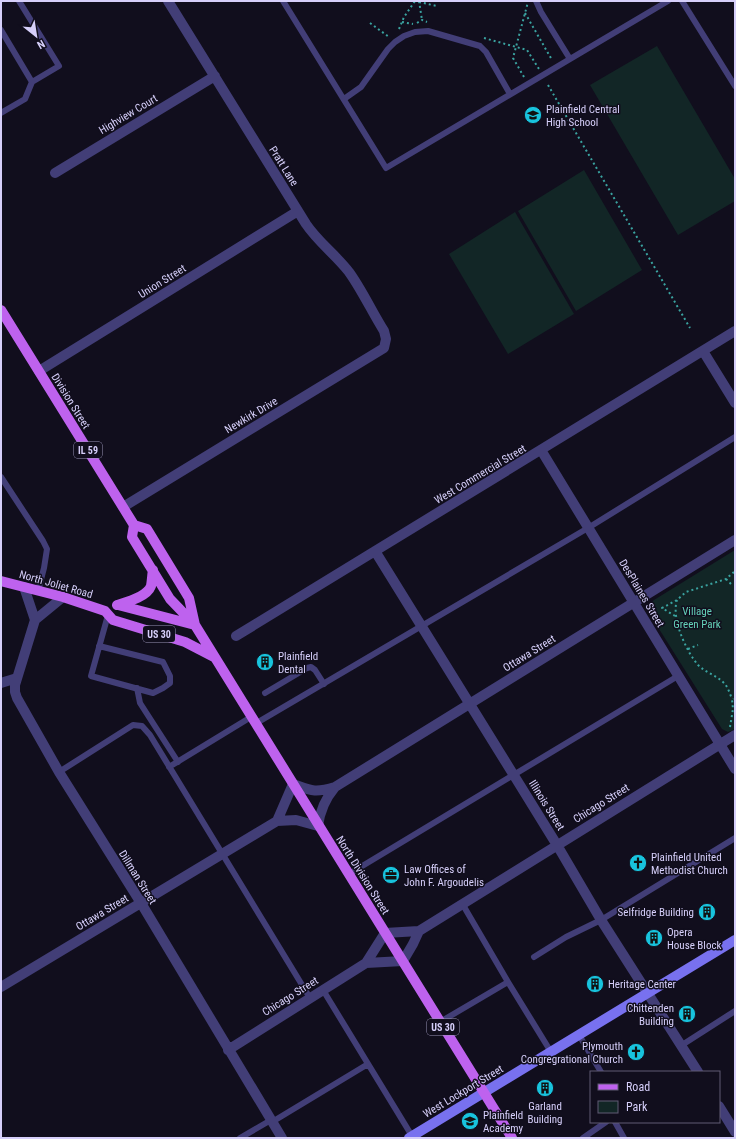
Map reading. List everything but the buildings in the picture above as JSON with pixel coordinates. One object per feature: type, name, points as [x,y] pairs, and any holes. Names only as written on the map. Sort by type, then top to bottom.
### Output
[{"type":"main road","name":"Division Street","points":[[1,310],[134,525],[146,529],[189,598],[195,625]]},
{"type":"main road","name":"Division Street","points":[[134,525],[132,537],[170,599],[195,625]]},
{"type":"main road","points":[[106,613],[118,605],[135,600],[149,590],[153,570]]},
{"type":"main road","name":"North Joliet Road","points":[[1,581],[63,597],[106,613],[113,620],[185,642],[214,657]]},
{"type":"main road","name":"US 30","points":[[118,605],[159,617],[195,625]]},
{"type":"main road","name":"North Division Street","points":[[195,625],[512,1138]]},
{"type":"main road","name":"West Lockport Street","points":[[411,1137],[735,940]]},
{"type":"street","name":"Pratt Lane","points":[[168,1],[310,230],[350,273],[384,331],[386,339]]},
{"type":"street","name":"Highview Court","points":[[55,173],[214,76]]},
{"type":"street","name":"Union Street","points":[[39,371],[298,211]]},
{"type":"street","name":"West Commercial Street","points":[[236,636],[735,331]]},
{"type":"street","name":"Newkirk Drive","points":[[123,507],[384,348],[386,339]]},
{"type":"street","points":[[703,351],[735,403]]},
{"type":"street","name":"DesPlaines Street","points":[[541,450],[735,769]]},
{"type":"street","name":"Ottawa Street","points":[[1,987],[277,821],[296,820],[318,826],[319,815],[322,807],[328,796],[336,787],[735,540]]},
{"type":"street","name":"Illinois Street","points":[[375,551],[470,703],[602,920],[697,1071]]},
{"type":"street","points":[[24,587],[35,620],[63,597]]},
{"type":"street","name":"Dillman Street","points":[[35,620],[17,678],[15,692],[17,698],[59,772],[141,903],[282,1138]]},
{"type":"street","points":[[1,683],[17,678]]},
{"type":"street","name":"Chicago Street","points":[[228,1050],[366,963],[386,933],[419,931],[720,744],[733,731]]},
{"type":"street","points":[[277,821],[293,784]]},
{"type":"street","name":"Ottawa Street","points":[[293,784],[311,791],[336,787]]},
{"type":"street","points":[[403,961],[419,931]]},
{"type":"street","name":"Chicago Street","points":[[366,963],[403,961]]},
{"type":"street","points":[[720,1108],[735,1132]]},
{"type":"lane","points":[[1,113],[25,99],[32,82],[59,66],[19,1]]},
{"type":"lane","points":[[283,1],[386,168],[668,1]]},
{"type":"lane","points":[[536,1],[541,12],[570,59]]},
{"type":"lane","points":[[682,1],[735,86]]},
{"type":"lane","points":[[1,30],[32,82]]},
{"type":"lane","points":[[344,99],[361,87],[388,49],[395,42],[404,36],[415,32],[428,30],[480,46],[486,52],[510,94]]},
{"type":"lane","points":[[169,767],[253,720],[324,684],[588,528],[735,437]]},
{"type":"lane","points":[[1,477],[47,549],[38,591]]},
{"type":"lane","points":[[99,646],[163,662],[170,676],[170,683],[154,693],[91,676],[106,613]]},
{"type":"lane","points":[[265,693],[311,667],[315,670],[324,684]]},
{"type":"lane","points":[[349,874],[678,676]]},
{"type":"lane","points":[[137,688],[140,702],[178,762]]},
{"type":"lane","points":[[59,772],[133,725],[142,726],[150,735],[310,998]]},
{"type":"lane","points":[[534,957],[566,938],[602,920],[735,838]]},
{"type":"lane","points":[[463,905],[551,1052]]},
{"type":"lane","points":[[440,1022],[508,982]]},
{"type":"lane","points":[[323,990],[411,1137]]},
{"type":"lane","points":[[682,1045],[735,1012]]},
{"type":"lane","points":[[579,1035],[600,1071]]},
{"type":"lane","points":[[240,1138],[272,1121],[368,1064]]},
{"type":"lane","points":[[583,1138],[605,1123]]},
{"type":"lane","points":[[616,1123],[624,1138]]},
{"type":"path","points":[[396,32],[415,1]]},
{"type":"path","points":[[528,1],[513,58],[524,77],[529,74]]},
{"type":"path","points":[[422,20],[419,2],[438,6]]},
{"type":"path","points":[[525,13],[553,60],[548,63]]},
{"type":"path","points":[[370,23],[391,38]]},
{"type":"path","points":[[534,72],[543,66]]},
{"type":"path","points":[[548,85],[690,328]]},
{"type":"path","points":[[675,616],[662,608],[677,600],[686,592],[726,579],[735,571]]},
{"type":"path","points":[[726,579],[730,584]]},
{"type":"path","points":[[677,600],[675,616],[688,649],[699,666],[708,674],[725,684],[733,699],[733,731]]},
{"type":"path","points":[[688,649],[698,644]]},
{"type":"green space","points":[[657,46],[735,179],[735,201],[678,235],[590,85]]},
{"type":"green space","points":[[584,170],[642,270],[576,311],[518,211]]},
{"type":"green space","points":[[515,212],[574,314],[508,354],[449,254]]},
{"type":"green space","name":"Village Green Park","points":[[735,550],[735,729],[728,732],[722,729],[649,613],[648,606],[654,600]]},
{"type":"place","name":"Plainfield Central High School","points":[[533,115]]},
{"type":"place","name":"Plainfield Dental","points":[[265,662]]},
{"type":"place","name":"Plainfield United Methodist Church","points":[[638,863]]},
{"type":"place","name":"Law Offices of John F. Argoudelis","points":[[391,875]]},
{"type":"place","name":"Selfridge Building","points":[[707,912]]},
{"type":"place","name":"Opera House Block","points":[[654,938]]},
{"type":"place","name":"Heritage Center","points":[[595,984]]},
{"type":"place","name":"Chittenden Building","points":[[687,1014]]},
{"type":"place","name":"Plymouth Congregrational Church","points":[[636,1052]]},
{"type":"place","name":"Garland Building","points":[[545,1088]]},
{"type":"place","name":"Plainfield Academy","points":[[470,1121]]}]
